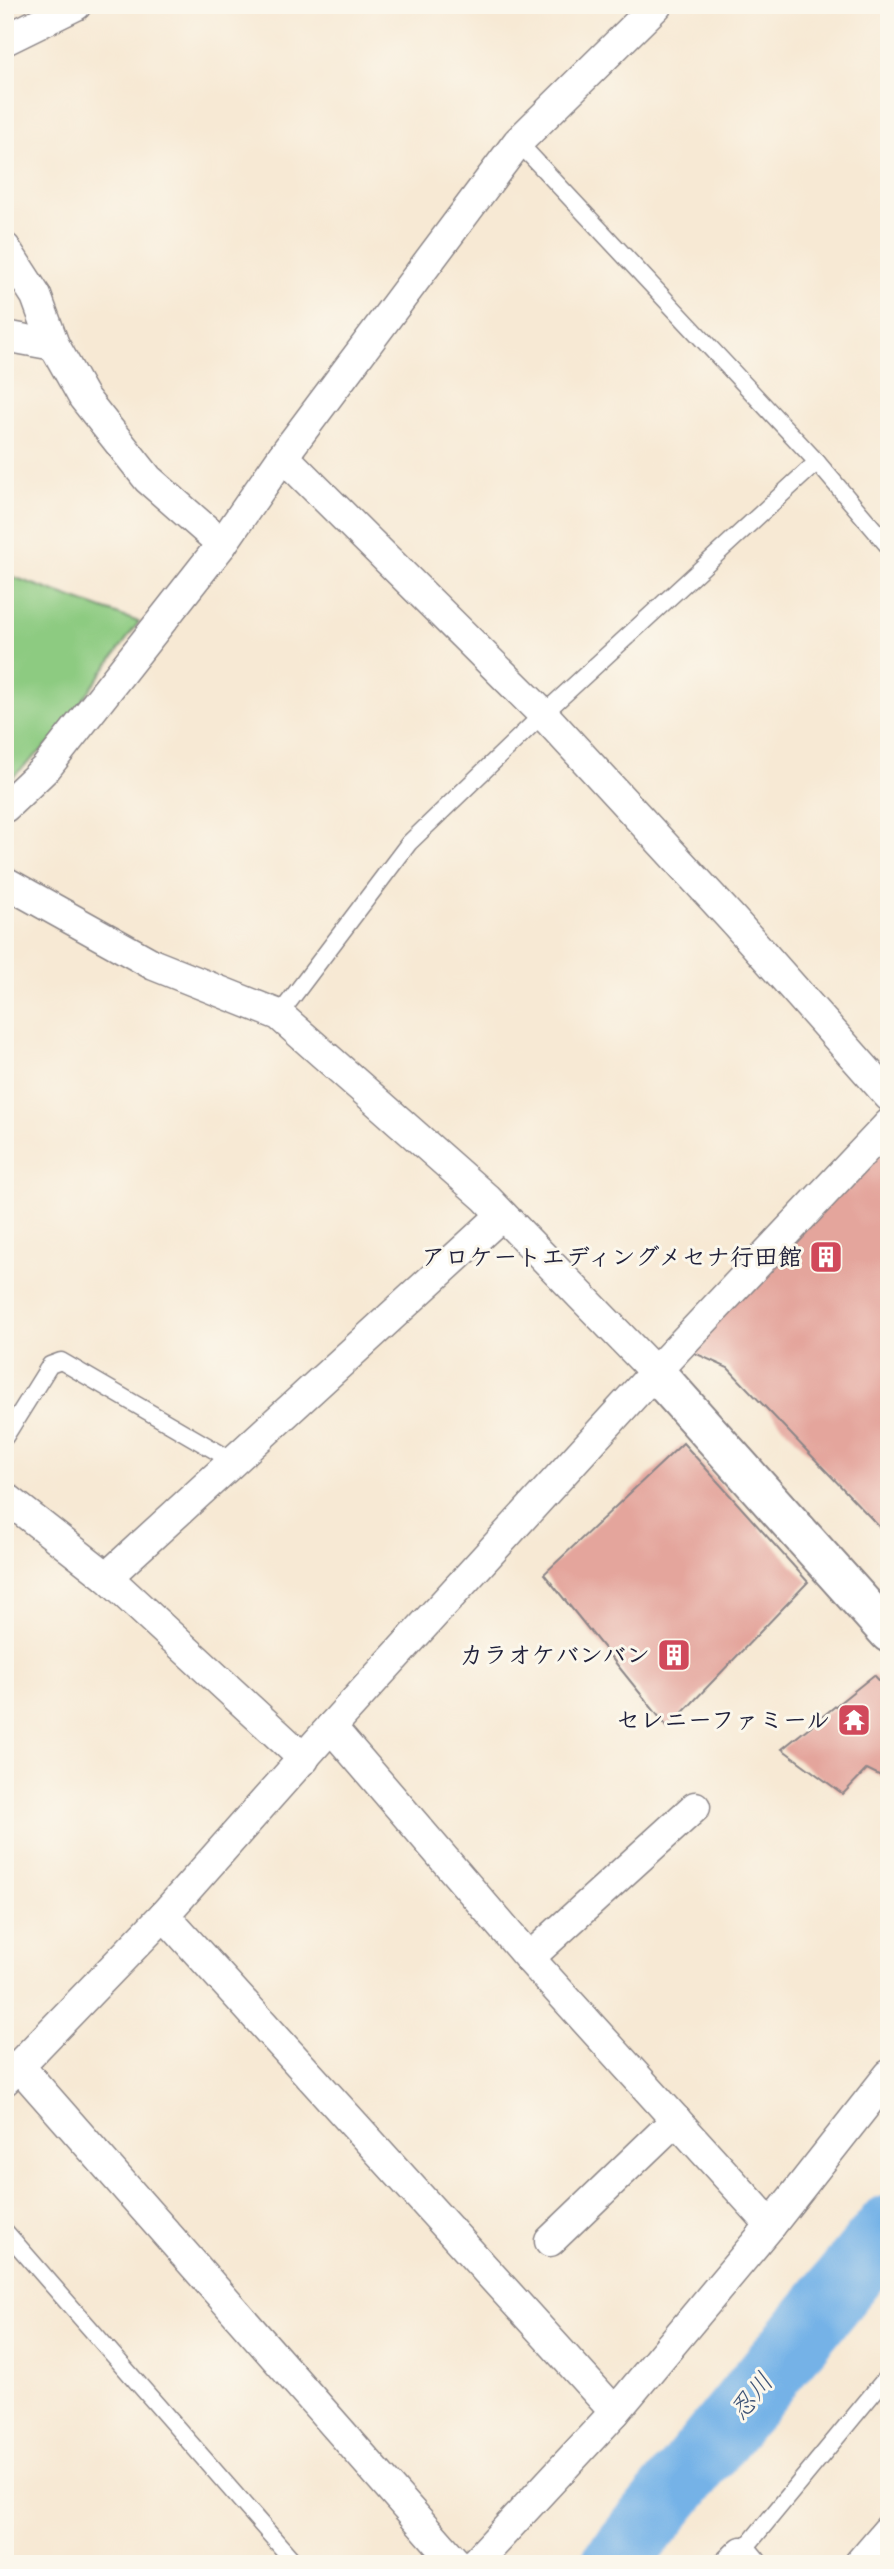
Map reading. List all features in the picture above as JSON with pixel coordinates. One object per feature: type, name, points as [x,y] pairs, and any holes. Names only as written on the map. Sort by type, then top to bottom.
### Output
[{"type":"street","points":[[5,40],[76,5]]},
{"type":"street","points":[[5,807],[46,768],[222,544],[283,456],[518,142],[657,5]]},
{"type":"street","points":[[5,248],[36,296],[54,345],[84,398],[148,479],[222,544]]},
{"type":"street","points":[[5,336],[54,345]]},
{"type":"street","points":[[283,456],[543,714],[733,920],[889,1096]]},
{"type":"street","points":[[5,882],[154,965],[279,1015],[502,1215],[655,1372],[889,1633]]},
{"type":"street","points":[[457,2564],[10,2066],[164,1915],[331,1727],[655,1372],[889,1124]]},
{"type":"street","points":[[107,1577],[502,1215]]},
{"type":"street","points":[[5,1497],[107,1577],[303,1759]]},
{"type":"street","points":[[331,1727],[529,1958],[771,2225]]},
{"type":"street","points":[[529,1958],[695,1807]]},
{"type":"street","points":[[164,1915],[615,2412]]},
{"type":"street","points":[[474,2564],[615,2412],[771,2225],[889,2075]]},
{"type":"street","points":[[550,2241],[676,2120]]},
{"type":"street","points":[[859,2564],[889,2529]]},
{"type":"lane","points":[[518,142],[817,462],[889,547]]},
{"type":"lane","points":[[279,1015],[409,843],[543,714],[817,462]]},
{"type":"lane","points":[[5,1437],[50,1365],[61,1361],[233,1461]]},
{"type":"lane","points":[[5,2231],[296,2564]]},
{"type":"lane","points":[[741,2560],[889,2374]]},
{"type":"green space","points":[[5,574],[139,622],[55,738],[5,784]]},
{"type":"building","name":"アロケートエディングメセナ行田館","points":[[870,1144],[889,1167],[889,1537],[728,1368],[679,1346]]},
{"type":"building","name":"カラオケバンバン","points":[[683,1443],[808,1582],[668,1728],[544,1574]]},
{"type":"building","name":"セレニーファミール","points":[[874,1675],[889,1691],[889,1780],[867,1769],[843,1794],[782,1749]]},
{"type":"waterway","name":"忍川","points":[[614,2564],[889,2228]]},
{"type":"place","name":"アロケートエディングメセナ行田館","points":[[826,1257]]},
{"type":"place","name":"カラオケバンバン","points":[[674,1655]]},
{"type":"place","name":"セレニーファミール","points":[[854,1720]]}]
